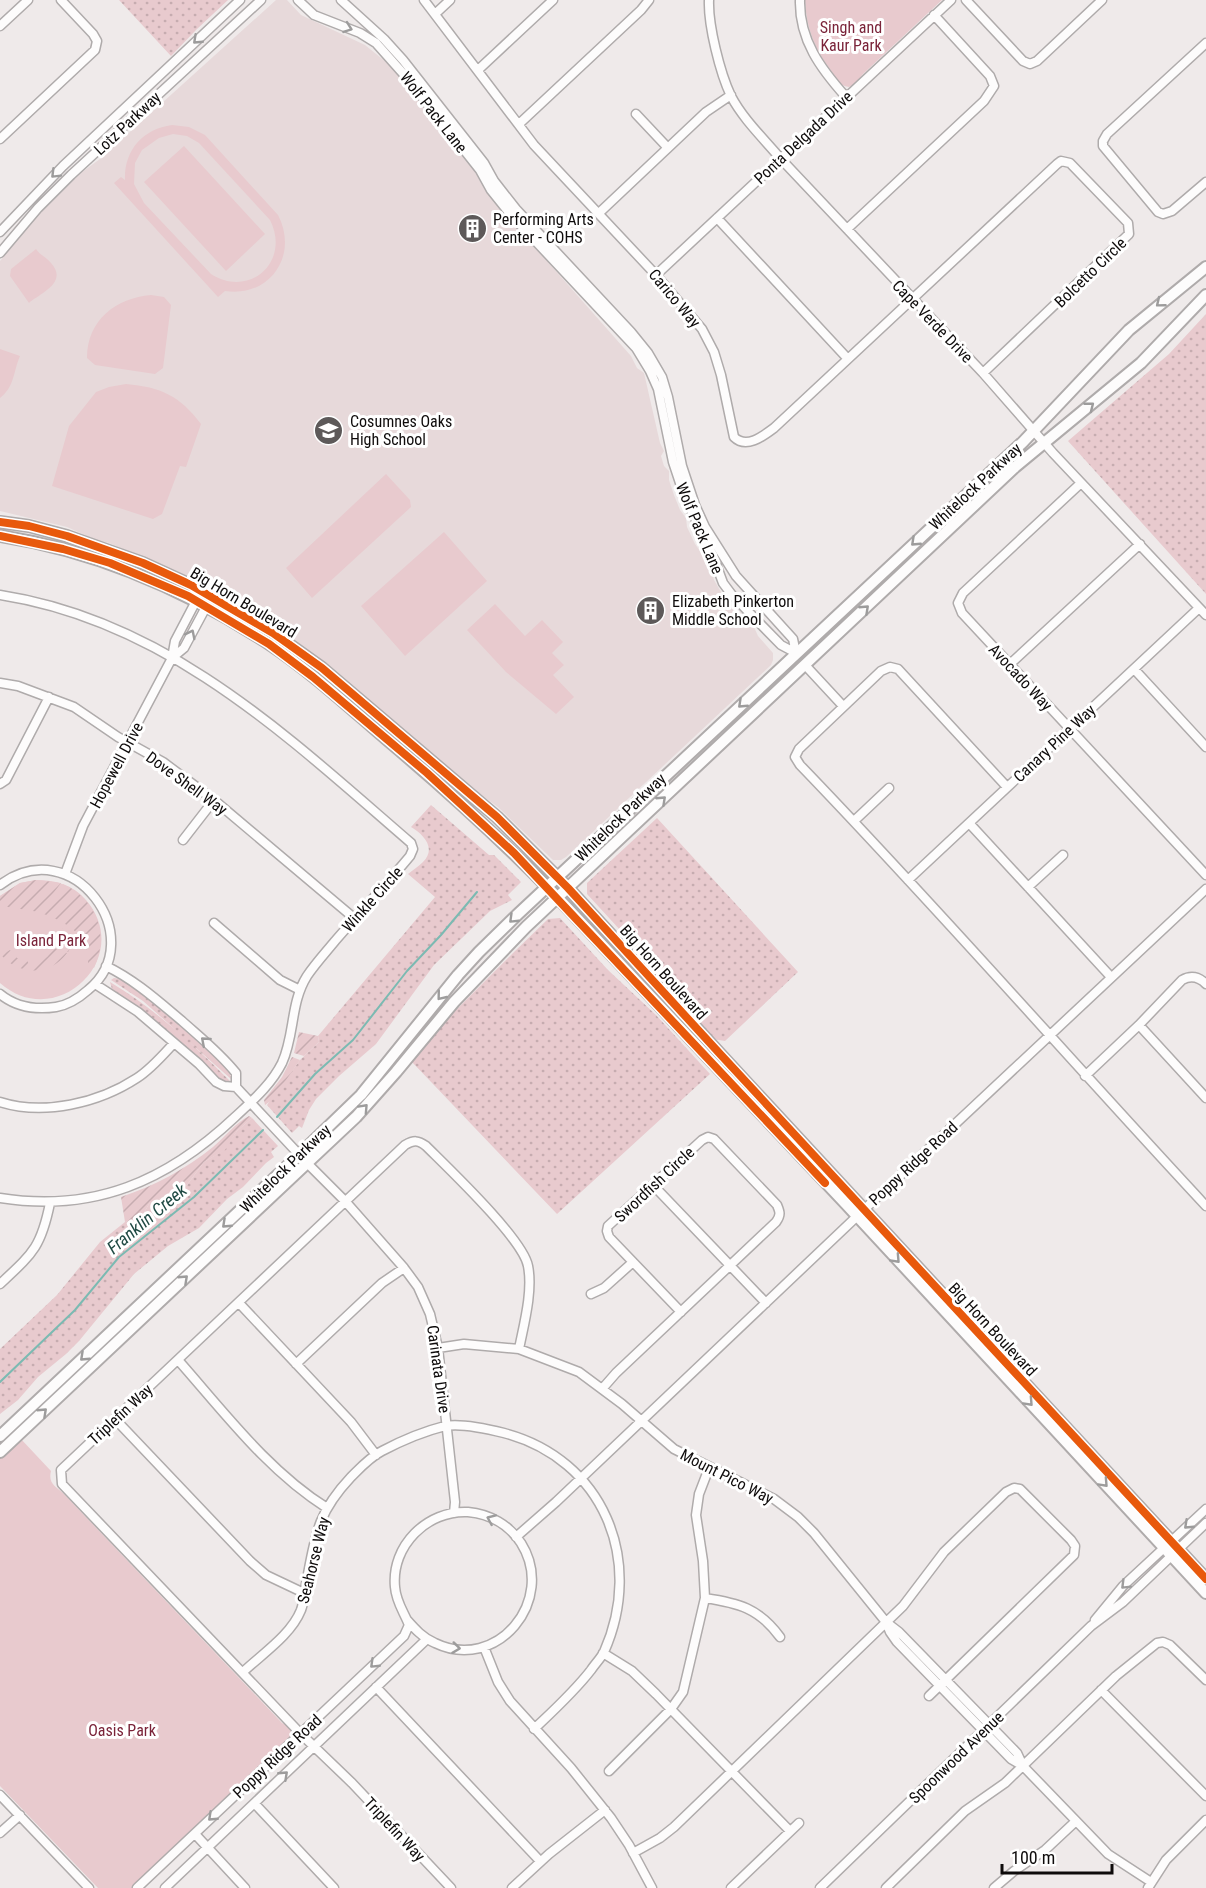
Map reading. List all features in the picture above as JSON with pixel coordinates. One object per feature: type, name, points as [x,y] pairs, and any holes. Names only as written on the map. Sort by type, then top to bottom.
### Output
[{"type":"main road","name":"Whitelock Parkway","points":[[0,1452],[303,1159],[361,1095],[479,952],[1034,430],[1129,330],[1206,267]]},
{"type":"main road","name":"Whitelock Parkway","points":[[0,1436],[303,1159],[356,1117],[454,1002],[513,940],[1044,442],[1141,363],[1206,295]]},
{"type":"main road","name":"Big Horn Boulevard","points":[[0,522],[29,526],[67,536],[142,563],[191,585],[273,633],[322,668],[497,817],[558,876],[860,1213]]},
{"type":"main road","name":"Big Horn Boulevard","points":[[0,536],[63,549],[110,563],[201,604],[269,644],[313,677],[454,796],[558,897],[860,1213],[1171,1548],[1206,1593]]},
{"type":"main road","points":[[732,734],[753,707],[791,669],[796,653],[814,649],[842,631]]},
{"type":"main road","name":"Big Horn Boulevard","points":[[1171,1548],[1206,1579]]},
{"type":"street","points":[[0,26],[28,0]]},
{"type":"street","points":[[0,140],[95,50],[97,41],[93,34],[61,0]]},
{"type":"street","name":"Lotz Parkway","points":[[0,232],[63,166],[240,0]]},
{"type":"street","name":"Lotz Parkway","points":[[0,253],[38,208],[71,175],[261,0]]},
{"type":"street","name":"Wolf Pack Lane","points":[[298,0],[314,15],[365,35],[376,43],[480,170],[491,190],[504,206],[636,348],[658,389],[672,459],[684,495],[723,584],[781,645],[796,653]]},
{"type":"street","name":"Wolf Pack Lane","points":[[341,0],[380,35],[403,60],[484,163],[494,181],[516,209],[648,353],[665,387],[682,466],[705,527],[730,568],[793,639],[796,653]]},
{"type":"street","name":"Carico Way","points":[[424,0],[534,145],[692,315],[714,352],[721,375],[731,430],[738,441],[744,443],[766,435],[912,299]]},
{"type":"street","points":[[435,14],[450,0]]},
{"type":"street","points":[[478,70],[553,0]]},
{"type":"street","points":[[519,124],[649,0]]},
{"type":"street","name":"Cape Verde Drive","points":[[709,0],[714,45],[731,95],[748,121],[847,230],[983,373],[1081,483],[1203,611]]},
{"type":"street","points":[[800,0],[800,12],[807,41],[822,69],[846,97]]},
{"type":"street","name":"Ponta Delgada Drive","points":[[656,275],[951,0]]},
{"type":"street","points":[[966,0],[1023,61],[1030,64],[1038,61],[1102,0]]},
{"type":"street","points":[[847,230],[984,101],[994,86],[990,76],[934,15]]},
{"type":"street","points":[[1206,43],[1107,134],[1103,141],[1103,146],[1158,212],[1163,214],[1172,211],[1206,182]]},
{"type":"street","points":[[599,213],[714,106],[731,95]]},
{"type":"street","points":[[636,114],[668,148]]},
{"type":"street","name":"Bolcetto Circle","points":[[912,299],[1057,164],[1066,161],[1128,223],[1129,234],[983,373]]},
{"type":"street","points":[[717,218],[848,359]]},
{"type":"street","name":"Avocado Way","points":[[1081,483],[963,593],[958,603],[962,613],[1206,875]]},
{"type":"street","points":[[1010,664],[1140,544]]},
{"type":"street","name":"Winkle Circle","points":[[0,595],[38,602],[102,622],[205,676],[255,711],[411,843],[412,849],[410,856],[354,918],[306,977],[295,1003],[289,1047],[270,1082],[210,1141],[167,1170],[114,1192],[50,1203],[0,1198]]},
{"type":"street","name":"Hopewell Drive","points":[[65,874],[83,826],[172,658],[175,641],[201,604]]},
{"type":"street","name":"Canary Pine Way","points":[[908,880],[1069,728],[1203,611]]},
{"type":"street","points":[[805,665],[843,706]]},
{"type":"street","points":[[1007,787],[898,669],[890,667],[882,670],[843,706],[799,749],[795,757],[1206,1206]]},
{"type":"street","points":[[1134,669],[1206,747]]},
{"type":"street","name":"Dove Shell Way","points":[[0,683],[18,686],[74,707],[163,762],[214,800],[354,918]]},
{"type":"street","points":[[0,784],[6,780],[49,697]]},
{"type":"street","points":[[854,821],[889,788]]},
{"type":"street","points":[[183,840],[214,800]]},
{"type":"street","points":[[969,823],[1111,977]]},
{"type":"street","points":[[1028,887],[1063,855]]},
{"type":"street","points":[[0,885],[7,879],[29,871],[65,874],[88,889],[98,900],[105,914],[111,939],[106,966],[95,984],[76,999],[61,1006],[45,1009],[17,1004],[0,994]]},
{"type":"street","name":"Poppy Ridge Road","points":[[516,1537],[582,1478],[860,1213],[1206,889]]},
{"type":"street","points":[[214,923],[280,980],[300,990]]},
{"type":"street","points":[[95,984],[138,1012],[199,1064],[216,1082],[224,1086],[236,1087],[236,1073],[222,1056],[152,996],[106,966]]},
{"type":"street","points":[[1085,1076],[1182,980],[1192,977],[1206,984]]},
{"type":"street","points":[[1139,1025],[1206,1098]]},
{"type":"street","points":[[0,1102],[32,1107],[70,1105],[102,1096],[137,1078],[174,1043]]},
{"type":"street","name":"Carinata Drive","points":[[236,1087],[345,1202],[418,1287],[430,1314],[438,1348],[455,1502],[454,1513]]},
{"type":"street","name":"Swordfish Circle","points":[[681,1312],[609,1237],[607,1231],[608,1226],[708,1137],[714,1139],[777,1205],[780,1211],[780,1217],[776,1222],[730,1265]]},
{"type":"street","name":"Triplefin Way","points":[[451,1888],[62,1484],[61,1470],[405,1144],[413,1141],[426,1146],[517,1244],[528,1265],[528,1299],[519,1349]]},
{"type":"street","points":[[654,1185],[766,1303]]},
{"type":"street","points":[[0,1284],[28,1258],[37,1245],[45,1230],[50,1203]]},
{"type":"street","points":[[591,1294],[604,1288],[633,1262]]},
{"type":"street","points":[[602,1389],[730,1265]]},
{"type":"street","points":[[296,1364],[382,1282],[404,1268]]},
{"type":"street","points":[[239,1303],[351,1422],[376,1455]]},
{"type":"street","name":"Mount Pico Way","points":[[438,1348],[464,1344],[519,1349],[579,1372],[642,1420],[674,1449],[774,1500],[798,1517],[814,1533],[886,1622],[899,1632],[943,1683],[986,1727],[1013,1761],[1023,1766],[1115,1860],[1149,1885]]},
{"type":"street","points":[[178,1360],[272,1464],[302,1492],[327,1508]]},
{"type":"street","points":[[115,1419],[250,1561],[266,1575],[304,1593]]},
{"type":"street","name":"Seahorse Way","points":[[243,1672],[292,1626],[301,1608],[320,1519],[336,1493],[376,1455],[416,1436],[447,1426],[488,1429],[520,1437],[552,1452],[582,1478],[601,1505],[612,1531],[620,1574],[617,1614],[603,1653],[574,1691],[534,1729]]},
{"type":"street","points":[[609,1771],[671,1709],[683,1692],[705,1598],[703,1561],[696,1515],[699,1494],[710,1468]]},
{"type":"street","points":[[633,1852],[669,1831],[886,1622],[913,1594],[944,1552],[1006,1492],[1017,1488],[1026,1492],[1074,1543],[1074,1555],[929,1696]]},
{"type":"street","points":[[1171,1548],[1206,1509]]},
{"type":"street","points":[[467,1512],[486,1516],[502,1524],[516,1537],[526,1552],[532,1570],[532,1588],[528,1606],[518,1623],[505,1636],[484,1647],[453,1649],[435,1644],[419,1634],[407,1620],[398,1602],[395,1574],[407,1541],[422,1526],[434,1519],[467,1512]]},
{"type":"street","points":[[1171,1548],[1206,1523]]},
{"type":"street","name":"Spoonwood Avenue","points":[[820,1888],[1092,1626],[1123,1602],[1171,1548]]},
{"type":"street","points":[[705,1598],[736,1602],[760,1616],[780,1637]]},
{"type":"street","name":"Poppy Ridge Road","points":[[137,1888],[404,1636],[409,1625],[407,1620]]},
{"type":"street","name":"Poppy Ridge Road","points":[[165,1888],[427,1639]]},
{"type":"street","points":[[886,1888],[965,1811],[998,1788],[1023,1766],[1101,1690],[1154,1644],[1163,1642],[1170,1645],[1206,1680]]},
{"type":"street","points":[[484,1647],[504,1692],[605,1810],[633,1852],[652,1888]]},
{"type":"street","points":[[603,1653],[632,1671],[790,1832]]},
{"type":"street","points":[[376,1687],[540,1861]]},
{"type":"street","points":[[1101,1690],[1206,1796]]},
{"type":"street","points":[[0,1795],[89,1888]]},
{"type":"street","points":[[255,1804],[334,1888]]},
{"type":"street","points":[[513,1888],[540,1861],[605,1810]]},
{"type":"street","points":[[0,1833],[20,1815]]},
{"type":"street","points":[[1149,1885],[1174,1851],[1206,1820]]},
{"type":"street","points":[[994,1888],[1045,1850],[1076,1821]]},
{"type":"street","points":[[731,1888],[799,1823]]},
{"type":"street","points":[[195,1834],[245,1888]]},
{"type":"shaded area","name":"Cosumnes Oaks High School","points":[[276,0],[287,0],[301,15],[365,45],[391,66],[472,167],[493,200],[631,356],[637,368],[644,373],[660,443],[664,451],[661,456],[664,466],[669,471],[669,480],[680,510],[686,518],[687,527],[695,544],[710,565],[714,580],[721,592],[754,627],[758,636],[773,653],[771,665],[561,860],[553,860],[498,807],[449,772],[321,662],[277,629],[197,580],[67,527],[0,511],[0,261],[44,208],[78,175],[100,159]]},
{"type":"green space","points":[[119,0],[228,0],[171,56]]},
{"type":"green space","name":"Singh and Kaur Park","points":[[805,0],[942,0],[855,84],[849,87],[839,82],[816,47],[807,20]]},
{"type":"green space","points":[[172,125],[189,127],[205,135],[278,215],[284,230],[285,245],[276,271],[267,281],[255,288],[225,291],[218,297],[114,183],[121,177],[125,180],[128,159],[137,143],[144,136]],"holes":[[[173,134],[187,136],[199,143],[270,220],[275,235],[275,249],[271,262],[263,272],[252,279],[240,282],[226,281],[211,274],[144,203],[134,184],[135,163],[142,150],[159,138]]]},
{"type":"green space","points":[[184,146],[265,234],[226,271],[144,182]]},
{"type":"green space","points":[[36,249],[51,263],[57,276],[50,287],[29,303],[10,276],[11,269]]},
{"type":"green space","points":[[151,295],[164,297],[171,305],[163,368],[155,374],[95,365],[87,358],[92,333],[106,313],[126,301]]},
{"type":"green space","points":[[1206,314],[1206,594],[1068,441],[1169,354]]},
{"type":"green space","points":[[0,349],[20,356],[11,384],[0,398]]},
{"type":"green space","points":[[126,384],[150,388],[169,395],[185,406],[201,424],[186,467],[180,466],[162,514],[153,519],[52,486],[69,426],[96,392]]},
{"type":"green space","points":[[386,474],[410,500],[411,507],[312,598],[286,568]]},
{"type":"green space","points":[[444,532],[487,581],[405,656],[361,606]]},
{"type":"green space","points":[[495,604],[525,636],[542,620],[563,642],[552,653],[564,665],[553,675],[574,697],[556,714],[506,672],[467,630]]},
{"type":"green space","points":[[431,805],[489,855],[494,855],[521,882],[508,895],[512,900],[490,911],[434,965],[376,1044],[316,1099],[302,1128],[299,1126],[292,1133],[267,1105],[300,1060],[319,1042],[318,1036],[435,897],[408,874],[423,862],[429,852],[424,837],[411,827]]},
{"type":"green space","points":[[657,818],[798,972],[725,1041],[713,1039],[672,995],[655,968],[587,894],[587,883]]},
{"type":"green space","name":"Island Park","points":[[36,880],[64,884],[81,895],[99,922],[101,944],[95,964],[83,982],[65,994],[44,999],[22,996],[0,983],[0,896],[20,883]]},
{"type":"green space","points":[[36,880],[61,883],[39,912],[8,907],[0,902],[0,896],[20,883]]},
{"type":"green space","points":[[63,884],[84,899],[92,908],[97,919],[101,943],[94,968],[88,963],[85,944],[74,930],[41,913]]},
{"type":"green space","points":[[560,918],[608,970],[656,1015],[710,1074],[557,1214],[412,1062],[455,1011],[513,953],[548,919]]},
{"type":"green space","points":[[63,928],[76,938],[68,952],[56,947]]},
{"type":"green space","points":[[54,948],[67,953],[52,966],[35,971],[17,967],[1,955],[10,950],[17,958],[27,960],[29,965],[33,966],[38,964],[39,960],[47,957]]},
{"type":"green space","points":[[114,978],[137,990],[173,1018],[230,1071],[231,1079],[143,1001],[111,980]]},
{"type":"green space","points":[[110,982],[142,1003],[173,1028],[230,1081],[221,1080],[145,1013],[112,989]]},
{"type":"green space","points":[[299,1032],[318,1036],[319,1042],[304,1056],[294,1053]]},
{"type":"green space","points":[[292,1057],[300,1060],[272,1100],[265,1105],[264,1100],[282,1077]]},
{"type":"green space","points":[[249,1116],[252,1118],[237,1131],[225,1150],[204,1162],[187,1185],[149,1204],[142,1216],[135,1221],[125,1222],[121,1197],[146,1188],[181,1170],[213,1147]]},
{"type":"green space","points":[[252,1118],[278,1146],[271,1152],[274,1157],[227,1199],[199,1228],[168,1246],[134,1274],[79,1341],[38,1377],[18,1400],[0,1414],[0,1349],[57,1295],[100,1242],[125,1222],[135,1221],[142,1216],[149,1204],[187,1185],[204,1162],[224,1150],[237,1131]]},
{"type":"green space","name":"Oasis Park","points":[[20,1438],[51,1471],[50,1479],[55,1486],[292,1731],[292,1736],[281,1748],[132,1888],[98,1888],[0,1786],[0,1458]]},
{"type":"waterway","name":"Franklin Creek","points":[[277,1117],[315,1074],[353,1040],[407,971],[477,892]]},
{"type":"waterway","name":"Franklin Creek","points":[[0,1382],[75,1310],[119,1257],[194,1197],[263,1130]]},
{"type":"cycle path","points":[[0,522],[29,526],[67,536],[143,563],[191,585],[273,633],[322,668],[497,817],[568,888],[1206,1579]]},
{"type":"cycle path","points":[[0,536],[63,549],[110,563],[188,596],[269,644],[313,677],[427,773],[514,853],[825,1183]]},
{"type":"place","name":"Performing Arts Center - COHS","points":[[472,228]]},
{"type":"place","name":"Cosumnes Oaks High School","points":[[329,430]]},
{"type":"place","name":"Elizabeth Pinkerton Middle School","points":[[651,610]]}]
